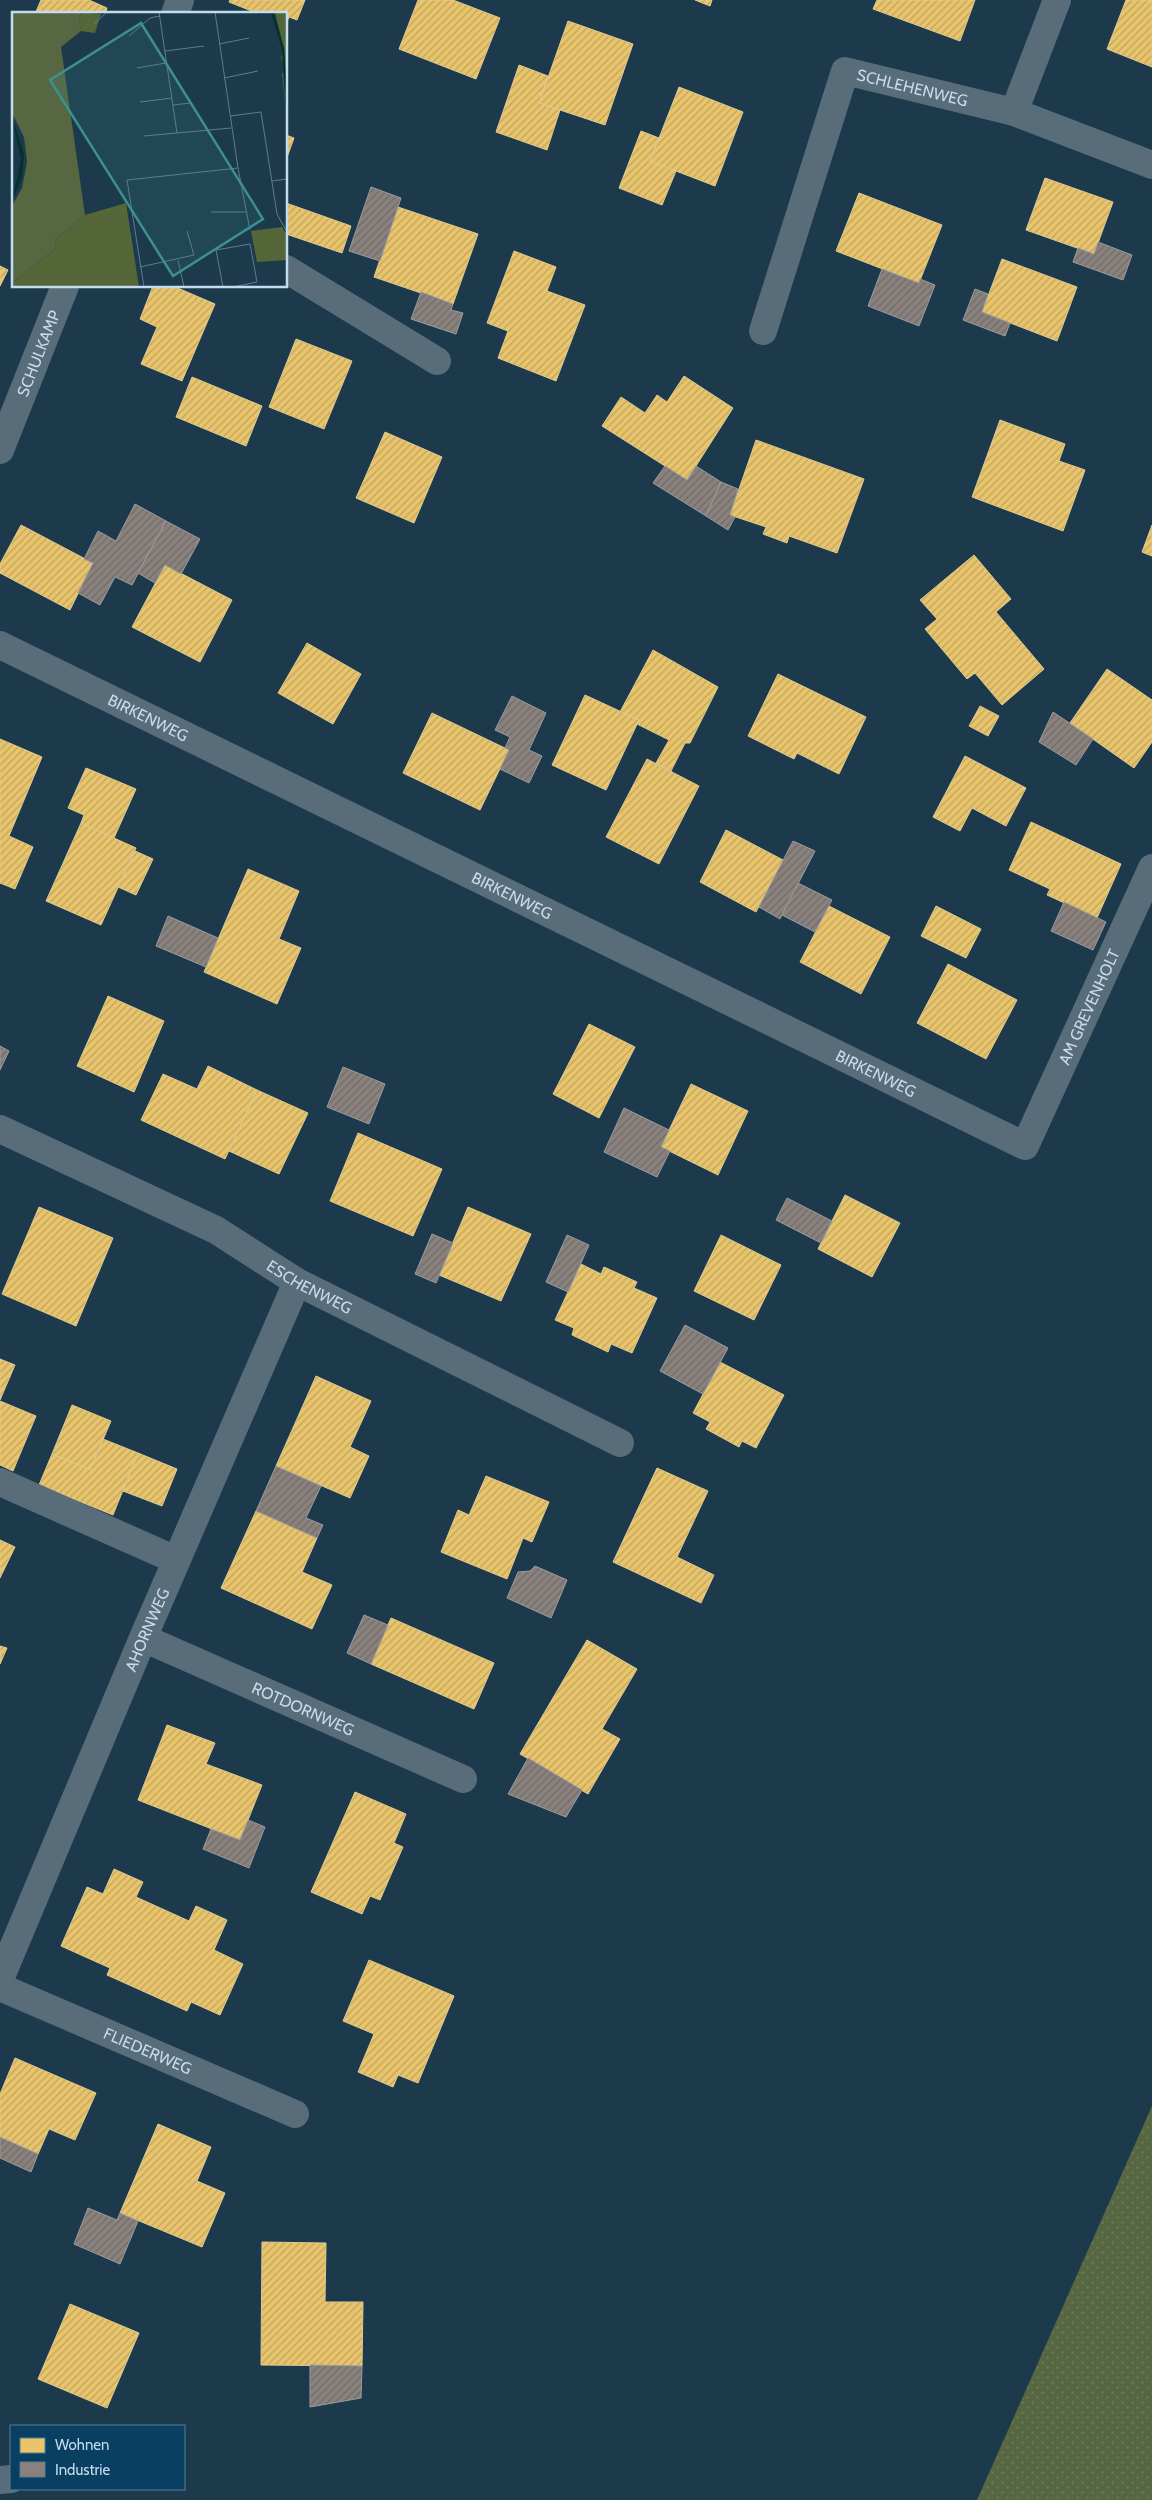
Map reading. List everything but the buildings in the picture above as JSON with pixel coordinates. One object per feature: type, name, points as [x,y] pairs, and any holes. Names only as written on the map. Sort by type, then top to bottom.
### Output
[{"type":"street","points":[[176,12],[180,0]]},
{"type":"street","points":[[1014,112],[1057,0]]},
{"type":"street","name":"SCHLEHENWEG","points":[[763,331],[845,70],[1014,112],[1152,166]]},
{"type":"street","points":[[288,270],[436,361]]},
{"type":"street","name":"SCHULKAMP","points":[[0,450],[65,288]]},
{"type":"street","name":"BIRKENWEG","points":[[0,645],[1025,1146]]},
{"type":"street","name":"AM GREVENHOLT","points":[[1025,1146],[1152,868]]},
{"type":"street","name":"ESCHENWEG","points":[[0,1130],[216,1230],[297,1282],[620,1443]]},
{"type":"street","name":"AHORNWEG","points":[[0,1979],[176,1560],[297,1282]]},
{"type":"street","points":[[0,1482],[176,1560]]},
{"type":"street","name":"ROTDORNWEG","points":[[143,1638],[463,1779]]},
{"type":"street","name":"FLIEDERWEG","points":[[0,1987],[296,2114]]},
{"type":"green space","points":[[1152,2106],[1152,2500],[977,2500]]}]
